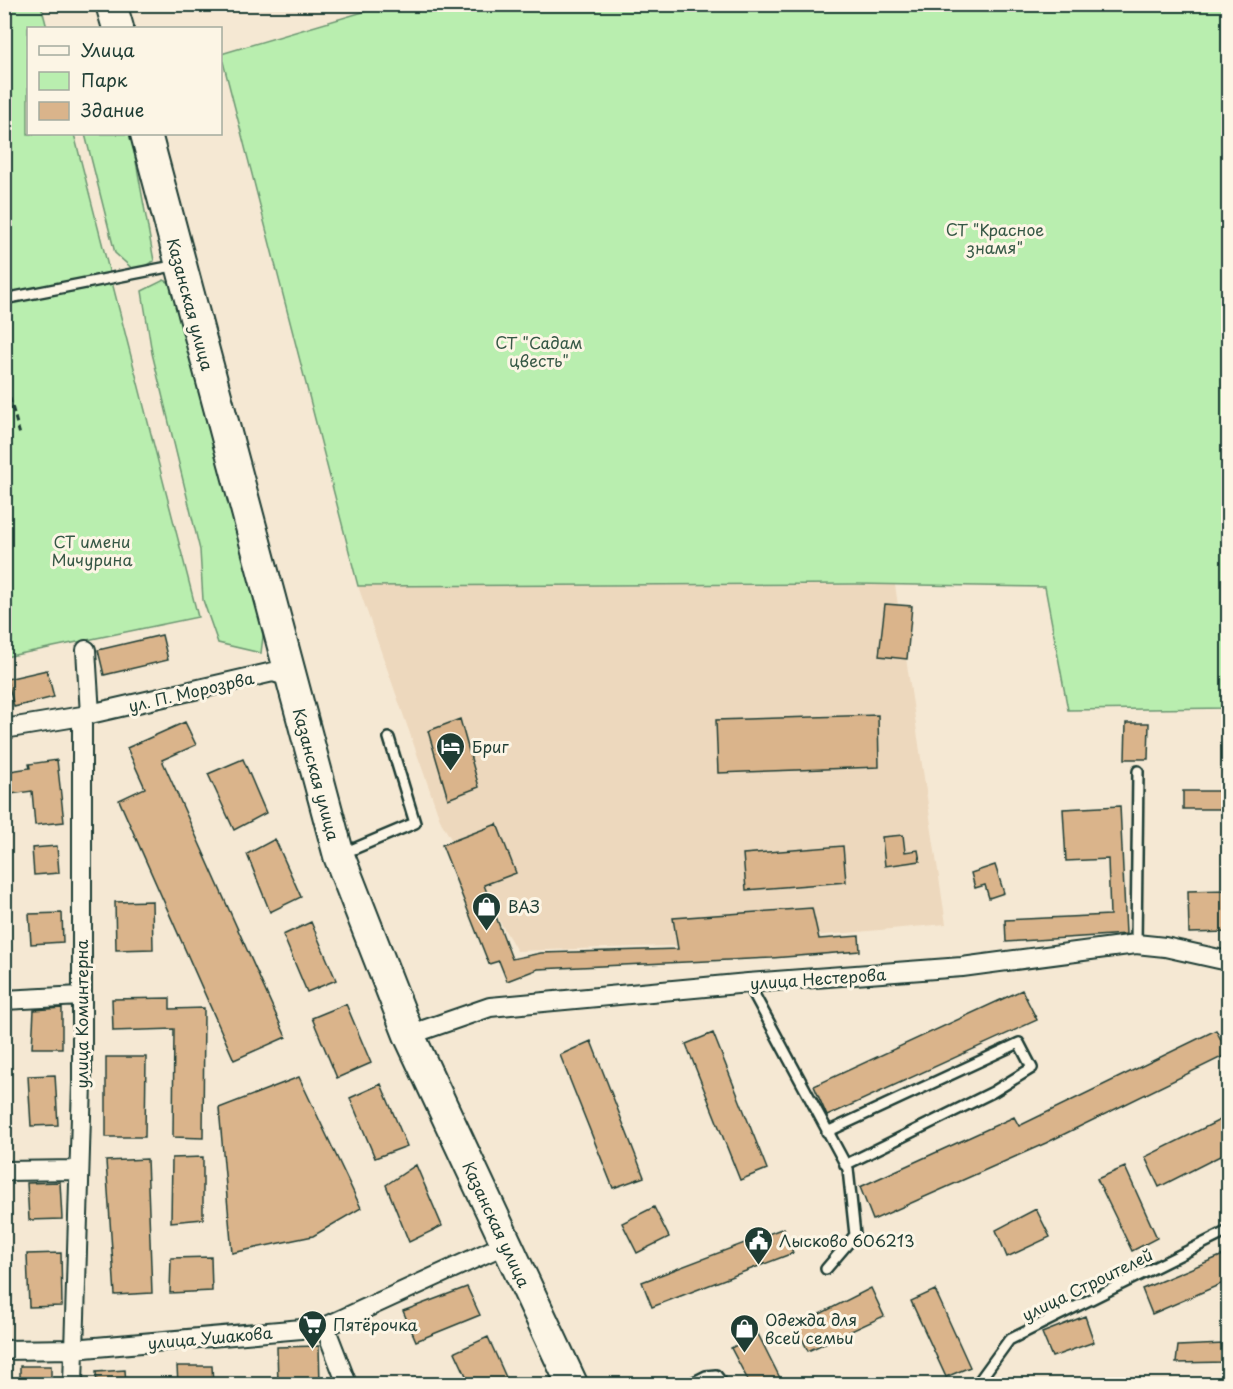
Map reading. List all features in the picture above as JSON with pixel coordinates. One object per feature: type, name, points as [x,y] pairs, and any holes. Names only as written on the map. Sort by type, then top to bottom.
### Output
[{"type":"highway","points":[[111,4],[118,27]]},
{"type":"highway","name":"Казанская улица","points":[[146,135],[339,856],[409,1035],[572,1384]]},
{"type":"street","name":"улица Коминтерна","points":[[73,1384],[79,1170],[86,650]]},
{"type":"street","name":"ул. П. Морозрва","points":[[4,729],[86,715],[273,672],[291,678]]},
{"type":"street","name":"улица Нестерова","points":[[409,1035],[490,1007],[748,983],[962,967],[1136,944],[1165,947],[1228,961]]},
{"type":"street","points":[[4,1000],[81,996]]},
{"type":"street","points":[[4,1171],[79,1170]]},
{"type":"street","name":"улица Ушакова","points":[[4,1350],[73,1348],[325,1327],[506,1244]]},
{"type":"street","points":[[325,1327],[347,1384]]},
{"type":"lane","points":[[4,298],[181,264]]},
{"type":"lane","points":[[339,856],[415,823],[388,738]]},
{"type":"lane","points":[[1136,944],[1138,771]]},
{"type":"lane","points":[[748,983],[845,1165],[855,1235],[826,1269]]},
{"type":"lane","points":[[827,1132],[1019,1043],[1032,1068],[993,1092],[845,1165]]},
{"type":"lane","name":"улица Строителей","points":[[977,1384],[1009,1340],[1228,1231]]},
{"type":"lane","points":[[690,1384],[706,1376],[716,1376],[723,1384]]},
{"type":"path","points":[[4,377],[20,435]]},
{"type":"shaded area","points":[[895,585],[946,924],[725,944],[517,951],[441,822],[358,586]]},
{"type":"green space","points":[[390,4],[1228,5],[1228,708],[1068,710],[1045,587],[856,584],[358,586],[222,54]]},
{"type":"green space","name":"СТ имени Мичурина","points":[[5,5],[41,5],[47,27],[27,27],[27,135],[74,135],[198,617],[5,657]]},
{"type":"green space","points":[[85,135],[131,135],[154,261],[135,271],[115,253]]},
{"type":"green space","points":[[164,280],[176,286],[266,612],[261,653],[218,643],[203,600],[200,550],[152,353],[142,291]]},
{"type":"building","points":[[885,604],[912,606],[907,659],[879,656]]},
{"type":"building","points":[[162,635],[168,660],[104,675],[98,650]]},
{"type":"building","points":[[47,670],[54,697],[14,707],[7,679]]},
{"type":"building","points":[[878,715],[879,767],[718,773],[716,720]]},
{"type":"building","points":[[460,719],[479,787],[448,799],[428,731]]},
{"type":"building","points":[[185,722],[196,745],[162,760],[286,1037],[234,1060],[119,800],[145,788],[127,748]]},
{"type":"building","points":[[1126,723],[1149,723],[1148,759],[1125,759]]},
{"type":"building","points":[[243,759],[266,813],[234,830],[208,774]]},
{"type":"building","points":[[57,760],[64,822],[35,825],[32,791],[4,795],[4,772],[30,768],[29,764]]},
{"type":"building","points":[[1183,791],[1228,791],[1228,809],[1183,809]]},
{"type":"building","points":[[1120,806],[1126,934],[1006,942],[1005,920],[1110,915],[1108,859],[1066,861],[1063,809]]},
{"type":"building","points":[[497,824],[516,873],[484,885],[512,959],[541,953],[678,949],[673,918],[812,908],[819,939],[859,936],[860,951],[772,958],[538,969],[507,981],[499,961],[489,964],[442,845]]},
{"type":"building","points":[[903,835],[905,852],[918,850],[920,861],[885,866],[882,837]]},
{"type":"building","points":[[275,839],[301,897],[270,912],[247,854]]},
{"type":"building","points":[[57,846],[59,873],[34,875],[32,848]]},
{"type":"building","points":[[843,846],[846,882],[746,890],[743,854]]},
{"type":"building","points":[[995,865],[1004,893],[989,898],[985,885],[975,888],[971,873]]},
{"type":"building","points":[[1228,890],[1228,932],[1189,933],[1188,891]]},
{"type":"building","points":[[152,901],[153,949],[116,950],[115,902]]},
{"type":"building","points":[[62,913],[63,942],[31,944],[29,914]]},
{"type":"building","points":[[311,922],[336,980],[307,992],[283,935]]},
{"type":"building","points":[[1022,990],[1037,1020],[827,1116],[814,1086]]},
{"type":"building","points":[[170,998],[170,1009],[204,1008],[203,1138],[173,1137],[174,1029],[113,1031],[112,999]]},
{"type":"building","points":[[346,1004],[371,1063],[337,1078],[312,1018]]},
{"type":"building","points":[[62,1008],[62,1048],[32,1048],[34,1010]]},
{"type":"building","points":[[1216,1030],[1228,1054],[1046,1143],[873,1220],[860,1187],[1014,1117],[1019,1126]]},
{"type":"building","points":[[713,1033],[767,1169],[740,1180],[686,1044]]},
{"type":"building","points":[[591,1041],[644,1177],[613,1188],[560,1055]]},
{"type":"building","points":[[106,1057],[146,1057],[145,1137],[106,1137]]},
{"type":"building","points":[[55,1075],[58,1125],[31,1126],[28,1076]]},
{"type":"building","points":[[299,1077],[361,1208],[313,1236],[232,1253],[219,1108]]},
{"type":"building","points":[[381,1084],[407,1146],[375,1158],[350,1098]]},
{"type":"building","points":[[1228,1116],[1228,1152],[1159,1187],[1145,1157]]},
{"type":"building","points":[[203,1157],[203,1219],[171,1222],[172,1158]]},
{"type":"building","points":[[147,1159],[152,1293],[115,1295],[106,1161]]},
{"type":"building","points":[[416,1165],[442,1226],[409,1242],[386,1185]]},
{"type":"building","points":[[1125,1167],[1157,1238],[1132,1251],[1097,1179]]},
{"type":"building","points":[[60,1182],[62,1219],[29,1220],[27,1183]]},
{"type":"building","points":[[654,1207],[669,1237],[637,1253],[622,1223]]},
{"type":"building","points":[[1036,1209],[1050,1237],[1007,1257],[996,1230]]},
{"type":"building","points":[[784,1228],[793,1253],[652,1307],[642,1282]]},
{"type":"building","points":[[61,1253],[62,1306],[29,1307],[27,1254]]},
{"type":"building","points":[[1228,1253],[1228,1281],[1152,1314],[1142,1289]]},
{"type":"building","points":[[211,1257],[212,1291],[170,1293],[171,1258]]},
{"type":"building","points":[[467,1287],[480,1315],[416,1341],[403,1311]]},
{"type":"building","points":[[871,1288],[884,1316],[808,1351],[796,1326]]},
{"type":"building","points":[[935,1290],[970,1367],[946,1377],[911,1301]]},
{"type":"building","points":[[1085,1316],[1094,1342],[1052,1357],[1042,1333]]},
{"type":"building","points":[[758,1334],[783,1384],[750,1384],[731,1348]]},
{"type":"building","points":[[488,1337],[509,1384],[470,1384],[455,1352]]},
{"type":"building","points":[[1224,1344],[1225,1362],[1176,1363],[1178,1346]]},
{"type":"building","points":[[319,1346],[320,1384],[278,1384],[277,1347]]},
{"type":"building","points":[[20,1366],[51,1366],[51,1384],[20,1384]]},
{"type":"building","points":[[177,1366],[212,1366],[213,1384],[178,1384]]},
{"type":"building","points":[[125,1370],[126,1384],[97,1384],[96,1372]]},
{"type":"place","name":"Бриг","points":[[451,772]]},
{"type":"place","name":"ВАЗ","points":[[487,932]]},
{"type":"place","name":"Лысково 606213","points":[[758,1266]]},
{"type":"place","name":"Пятёрочка","points":[[312,1350]]},
{"type":"place","name":"Одежда для всей семьи","points":[[744,1354]]},
{"type":"park label","name":"СТ \"Красное знамя\"","points":[[995,238]]},
{"type":"park label","name":"СТ \"Садам цвесть\"","points":[[539,351]]}]
